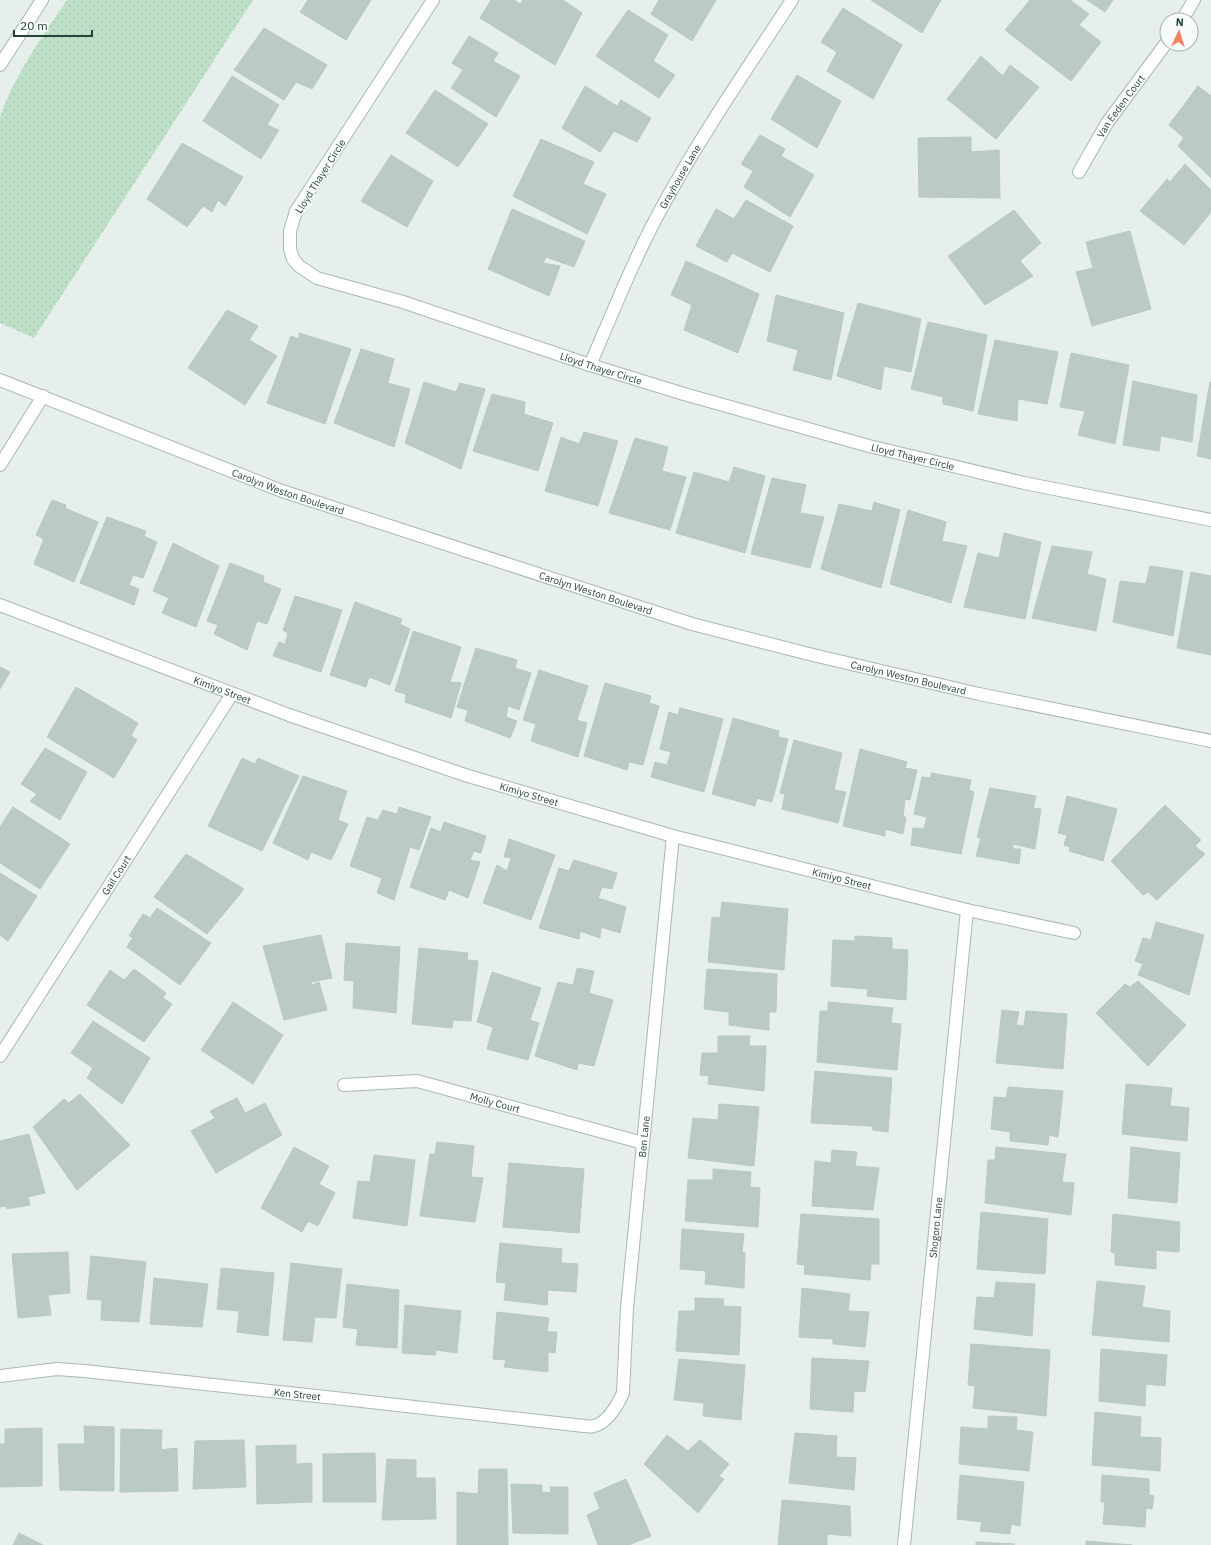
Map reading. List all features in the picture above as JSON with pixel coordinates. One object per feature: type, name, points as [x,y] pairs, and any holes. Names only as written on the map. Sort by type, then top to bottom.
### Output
[{"type":"street","points":[[0,65],[42,0]]},
{"type":"street","name":"Lloyd Thayer Circle","points":[[432,0],[296,210],[290,231],[290,249],[293,259],[299,266],[317,278],[403,302],[590,365],[684,394],[869,446],[1024,483],[1211,520]]},
{"type":"street","name":"Grayhouse Lane","points":[[590,365],[634,263],[665,200],[705,134],[792,0]]},
{"type":"street","points":[[1187,12],[1194,0]]},
{"type":"street","name":"Van Eeden Court","points":[[1079,172],[1107,123],[1160,52]]},
{"type":"street","name":"Carolyn Weston Boulevard","points":[[0,380],[282,491],[692,624],[813,655],[979,694],[1211,741]]},
{"type":"street","points":[[0,465],[43,396]]},
{"type":"street","name":"Kimiyo Street","points":[[0,605],[232,694],[468,776],[673,836],[967,910],[1074,933]]},
{"type":"street","name":"Gail Court","points":[[0,1056],[232,694]]},
{"type":"street","name":"Ben Lane","points":[[594,1426],[602,1423],[618,1405],[623,1393],[626,1308],[673,836]]},
{"type":"street","name":"Shogoro Lane","points":[[904,1545],[967,910]]},
{"type":"street","name":"Molly Court","points":[[344,1085],[417,1082],[643,1142]]},
{"type":"street","name":"Ken Street","points":[[0,1376],[57,1370],[84,1371],[594,1426]]},
{"type":"green space","points":[[67,0],[253,0],[34,338],[0,323],[0,117],[21,71]]},
{"type":"building","points":[[308,0],[371,0],[346,40],[300,12]]},
{"type":"building","points":[[491,0],[514,0],[520,4],[523,0],[563,0],[582,13],[555,65],[480,18]]},
{"type":"building","points":[[659,0],[716,0],[692,41],[651,14]]},
{"type":"building","points":[[871,0],[941,0],[922,33]]},
{"type":"building","points":[[1030,0],[1070,0],[1089,14],[1079,25],[1101,42],[1071,81],[1005,30]]},
{"type":"building","points":[[1087,0],[1113,0],[1105,12]]},
{"type":"building","points":[[843,8],[902,45],[873,99],[827,71],[837,52],[821,42]]},
{"type":"building","points":[[628,10],[668,35],[653,61],[675,75],[659,98],[596,56]]},
{"type":"building","points":[[264,28],[327,65],[312,89],[296,82],[284,100],[234,70]]},
{"type":"building","points":[[469,36],[498,53],[493,61],[520,76],[496,117],[451,88],[463,70],[452,63]]},
{"type":"building","points":[[981,56],[1003,76],[1010,65],[1039,87],[996,139],[947,99]]},
{"type":"building","points":[[797,75],[841,101],[817,148],[771,119]]},
{"type":"building","points":[[232,76],[279,105],[267,125],[279,130],[261,159],[203,121]]},
{"type":"building","points":[[585,86],[617,106],[621,100],[651,118],[637,142],[614,131],[600,152],[562,128]]},
{"type":"building","points":[[1198,86],[1211,96],[1211,178],[1178,146],[1184,138],[1169,125]]},
{"type":"building","points":[[435,90],[488,124],[458,167],[406,133]]},
{"type":"building","points":[[760,135],[785,149],[781,156],[814,175],[790,217],[744,187],[753,171],[741,164]]},
{"type":"building","points":[[971,137],[971,152],[999,150],[1000,198],[919,197],[918,138]]},
{"type":"building","points":[[541,139],[594,162],[583,184],[606,194],[587,234],[513,196]]},
{"type":"building","points":[[182,143],[243,177],[225,206],[218,200],[212,212],[203,206],[187,227],[147,199]]},
{"type":"building","points":[[391,155],[433,181],[407,227],[361,201]]},
{"type":"building","points":[[1185,164],[1211,190],[1211,212],[1184,245],[1140,211],[1167,179],[1170,182]]},
{"type":"building","points":[[746,200],[793,226],[770,272],[732,253],[727,262],[696,246],[716,209],[734,219]]},
{"type":"building","points":[[512,209],[585,241],[574,267],[546,257],[543,263],[560,266],[549,296],[488,269]]},
{"type":"building","points":[[1014,210],[1041,243],[1020,261],[1033,276],[985,305],[948,256]]},
{"type":"building","points":[[1130,231],[1151,309],[1092,326],[1076,272],[1093,268],[1086,242]]},
{"type":"building","points":[[686,261],[759,294],[738,353],[684,330],[692,305],[671,295]]},
{"type":"building","points":[[776,295],[844,313],[831,380],[793,370],[798,350],[767,341]]},
{"type":"building","points":[[858,303],[921,319],[911,372],[884,366],[881,390],[837,376]]},
{"type":"building","points":[[227,310],[258,326],[249,340],[277,356],[245,405],[188,368]]},
{"type":"building","points":[[928,322],[987,335],[973,411],[943,404],[943,397],[911,389]]},
{"type":"building","points":[[299,333],[351,349],[325,424],[267,403],[291,336],[299,339]]},
{"type":"building","points":[[995,340],[1058,352],[1047,404],[1018,399],[1017,421],[978,414]]},
{"type":"building","points":[[361,349],[394,359],[388,383],[410,389],[394,447],[334,423]]},
{"type":"building","points":[[1071,353],[1129,365],[1115,444],[1078,435],[1085,411],[1060,407]]},
{"type":"building","points":[[1133,381],[1197,395],[1192,442],[1161,436],[1159,451],[1123,445]]},
{"type":"building","points":[[424,382],[456,392],[460,383],[485,389],[461,469],[405,443]]},
{"type":"building","points":[[1211,382],[1211,459],[1197,456]]},
{"type":"building","points":[[492,394],[525,402],[524,414],[553,423],[538,471],[473,451]]},
{"type":"building","points":[[584,432],[618,441],[598,506],[545,491],[561,437],[579,444]]},
{"type":"building","points":[[635,438],[668,447],[662,471],[686,477],[670,530],[609,513]]},
{"type":"building","points":[[734,467],[765,476],[745,553],[676,533],[694,472],[729,482]]},
{"type":"building","points":[[772,478],[806,485],[800,513],[824,517],[810,568],[751,554]]},
{"type":"building","points":[[52,500],[66,505],[65,508],[98,522],[74,582],[34,564],[44,539],[36,535]]},
{"type":"building","points":[[874,502],[900,510],[881,588],[821,569],[839,504],[872,511]]},
{"type":"building","points":[[908,510],[946,522],[942,541],[967,546],[951,603],[890,584]]},
{"type":"building","points":[[107,517],[146,531],[144,536],[157,542],[143,578],[133,575],[129,585],[139,589],[134,605],[80,583]]},
{"type":"building","points":[[1004,533],[1041,542],[1025,619],[964,607],[978,553],[999,558]]},
{"type":"building","points":[[173,543],[219,566],[196,627],[162,613],[169,598],[153,591]]},
{"type":"building","points":[[1052,546],[1092,552],[1087,574],[1106,579],[1096,631],[1032,618]]},
{"type":"building","points":[[230,563],[264,576],[263,582],[281,589],[267,624],[257,621],[247,650],[214,634],[218,625],[207,621]]},
{"type":"building","points":[[1150,566],[1183,571],[1173,636],[1113,622],[1120,581],[1146,584]]},
{"type":"building","points":[[1191,572],[1211,576],[1211,655],[1177,648]]},
{"type":"building","points":[[295,596],[342,610],[321,672],[273,656],[279,642],[285,644],[288,633],[283,630]]},
{"type":"building","points":[[355,602],[402,619],[400,624],[410,629],[390,685],[369,677],[366,687],[330,675]]},
{"type":"building","points":[[413,631],[461,647],[450,682],[461,683],[451,718],[405,702],[406,694],[395,691]]},
{"type":"building","points":[[476,648],[517,660],[515,668],[531,673],[519,710],[508,706],[506,717],[517,721],[510,738],[465,721],[468,710],[457,707]]},
{"type":"building","points":[[0,667],[10,672],[0,689]]},
{"type":"building","points":[[539,670],[588,686],[577,720],[587,723],[578,757],[531,741],[536,724],[523,720]]},
{"type":"building","points":[[605,683],[651,696],[649,703],[659,706],[643,765],[629,762],[627,770],[584,756]]},
{"type":"building","points":[[76,687],[138,723],[131,736],[137,740],[114,778],[47,737]]},
{"type":"building","points":[[680,708],[723,719],[704,792],[651,777],[655,762],[667,765],[671,752],[660,749],[669,712],[678,715]]},
{"type":"building","points":[[733,718],[779,731],[778,737],[788,739],[772,802],[757,798],[755,806],[712,794]]},
{"type":"building","points":[[794,740],[842,753],[834,790],[846,792],[838,823],[782,809],[785,794],[780,793]]},
{"type":"building","points":[[45,748],[87,772],[60,820],[30,801],[37,794],[21,784]]},
{"type":"building","points":[[860,749],[907,762],[905,768],[917,770],[910,800],[905,799],[903,817],[906,817],[903,834],[885,829],[885,836],[843,826]]},
{"type":"building","points":[[242,758],[255,764],[258,758],[299,776],[262,851],[208,826]]},
{"type":"building","points":[[931,773],[971,780],[969,790],[974,792],[961,854],[911,845],[913,828],[924,829],[927,817],[914,814],[922,777],[931,778]]},
{"type":"building","points":[[303,776],[347,791],[338,820],[348,824],[331,860],[311,852],[308,860],[273,843]]},
{"type":"building","points":[[990,788],[1036,796],[1033,808],[1041,809],[1035,849],[1013,844],[1013,849],[1021,849],[1019,864],[976,856],[981,838],[977,837]]},
{"type":"building","points":[[1067,796],[1117,809],[1103,861],[1069,851],[1070,847],[1064,845],[1067,835],[1058,833]]},
{"type":"building","points":[[1165,805],[1201,840],[1195,846],[1205,854],[1157,900],[1148,892],[1143,895],[1111,861]]},
{"type":"building","points":[[13,807],[70,844],[40,889],[0,863],[0,827]]},
{"type":"building","points":[[399,807],[431,817],[419,850],[410,847],[394,900],[377,893],[382,878],[350,866],[367,817],[378,820],[383,810],[397,814]]},
{"type":"building","points":[[444,822],[486,836],[481,853],[474,851],[470,860],[480,862],[468,898],[449,890],[445,900],[410,887],[431,828],[441,832]]},
{"type":"building","points":[[509,839],[555,855],[531,920],[483,903],[497,865],[507,871],[511,858],[504,857]]},
{"type":"building","points":[[186,854],[244,889],[207,934],[154,897]]},
{"type":"building","points":[[574,860],[617,873],[612,889],[602,887],[598,898],[626,907],[620,933],[601,927],[600,938],[580,931],[579,939],[539,928],[559,868],[569,871]]},
{"type":"building","points":[[0,873],[37,896],[8,941],[0,935]]},
{"type":"building","points":[[722,902],[788,909],[784,970],[708,962],[712,917],[720,918]]},
{"type":"building","points":[[157,908],[211,943],[180,985],[127,947],[133,937],[129,936],[143,914],[150,918]]},
{"type":"building","points":[[1156,922],[1204,935],[1189,995],[1138,975],[1143,964],[1135,961],[1143,938],[1151,940]]},
{"type":"building","points":[[321,935],[332,978],[311,982],[312,985],[319,982],[327,1010],[284,1020],[263,946]]},
{"type":"building","points":[[855,936],[892,938],[892,949],[908,950],[906,1000],[867,996],[868,989],[831,986],[833,940],[855,941]]},
{"type":"building","points":[[346,943],[400,947],[396,1013],[353,1008],[354,981],[344,980]]},
{"type":"building","points":[[419,948],[468,953],[467,960],[478,961],[471,1021],[453,1020],[452,1028],[412,1024]]},
{"type":"building","points":[[577,968],[594,971],[589,993],[613,1000],[594,1066],[578,1063],[577,1070],[535,1056],[558,982],[573,985]]},
{"type":"building","points":[[134,969],[166,993],[163,998],[172,1004],[144,1042],[87,1005],[110,970],[124,980]]},
{"type":"building","points":[[707,969],[777,974],[776,1012],[769,1012],[769,1030],[729,1025],[729,1012],[704,1009]]},
{"type":"building","points":[[492,972],[541,988],[530,1020],[539,1023],[528,1060],[487,1049],[493,1027],[477,1022]]},
{"type":"building","points":[[1138,981],[1186,1025],[1148,1066],[1096,1013],[1125,984],[1130,987]]},
{"type":"building","points":[[233,1002],[283,1035],[253,1084],[201,1050]]},
{"type":"building","points":[[828,1002],[893,1008],[891,1023],[901,1024],[897,1070],[817,1062],[820,1011],[828,1011]]},
{"type":"building","points":[[1002,1010],[1019,1012],[1016,1025],[1024,1026],[1026,1011],[1067,1014],[1063,1069],[996,1063]]},
{"type":"building","points":[[93,1021],[150,1058],[122,1104],[87,1078],[93,1068],[71,1053]]},
{"type":"building","points":[[718,1036],[750,1036],[749,1046],[766,1046],[764,1091],[708,1084],[709,1076],[700,1075],[702,1053],[718,1053]]},
{"type":"building","points":[[815,1071],[892,1078],[888,1132],[873,1130],[872,1126],[811,1123]]},
{"type":"building","points":[[1126,1084],[1172,1088],[1170,1106],[1189,1108],[1187,1141],[1122,1134]]},
{"type":"building","points":[[1008,1087],[1063,1091],[1058,1137],[1049,1135],[1048,1145],[1010,1141],[1010,1132],[991,1129],[994,1097],[1006,1098]]},
{"type":"building","points":[[80,1094],[130,1145],[77,1190],[33,1127],[64,1099],[69,1103]]},
{"type":"building","points":[[237,1098],[245,1113],[265,1103],[282,1135],[216,1173],[191,1131],[215,1118],[210,1111]]},
{"type":"building","points":[[719,1104],[759,1107],[754,1166],[688,1158],[693,1118],[718,1120]]},
{"type":"building","points":[[29,1134],[45,1193],[28,1197],[30,1205],[7,1209],[6,1206],[0,1207],[0,1141]]},
{"type":"building","points":[[437,1142],[474,1146],[471,1177],[483,1178],[475,1222],[420,1216],[430,1154],[435,1154]]},
{"type":"building","points":[[294,1147],[329,1166],[319,1184],[335,1193],[318,1226],[308,1221],[302,1232],[261,1208]]},
{"type":"building","points":[[996,1147],[1066,1154],[1062,1182],[1074,1183],[1071,1215],[985,1203],[988,1160],[995,1160]]},
{"type":"building","points":[[1131,1147],[1180,1153],[1177,1203],[1128,1198]]},
{"type":"building","points":[[832,1150],[857,1152],[855,1166],[879,1168],[873,1210],[812,1206],[815,1161],[831,1163]]},
{"type":"building","points":[[374,1155],[415,1160],[407,1226],[353,1218],[358,1181],[370,1182]]},
{"type":"building","points":[[509,1163],[584,1169],[579,1233],[503,1227]]},
{"type":"building","points":[[713,1169],[751,1172],[750,1187],[760,1188],[758,1227],[685,1221],[688,1180],[713,1180]]},
{"type":"building","points":[[981,1212],[1048,1219],[1045,1274],[977,1269]]},
{"type":"building","points":[[801,1214],[879,1219],[879,1264],[871,1264],[870,1280],[804,1274],[805,1265],[797,1264]]},
{"type":"building","points":[[1113,1214],[1180,1222],[1179,1252],[1156,1250],[1156,1269],[1115,1265],[1115,1253],[1111,1252]]},
{"type":"building","points":[[682,1229],[744,1234],[742,1252],[745,1253],[744,1288],[705,1284],[706,1271],[680,1269]]},
{"type":"building","points":[[500,1243],[562,1249],[561,1263],[578,1264],[576,1292],[548,1290],[547,1305],[504,1300],[506,1283],[496,1282]]},
{"type":"building","points":[[68,1252],[70,1293],[48,1295],[51,1315],[18,1318],[12,1254]]},
{"type":"building","points":[[91,1256],[146,1262],[139,1322],[101,1320],[102,1300],[87,1299]]},
{"type":"building","points":[[291,1263],[342,1269],[336,1318],[315,1317],[312,1342],[283,1340]]},
{"type":"building","points":[[221,1268],[274,1273],[268,1336],[237,1332],[239,1311],[217,1309]]},
{"type":"building","points":[[154,1278],[208,1284],[202,1327],[150,1324]]},
{"type":"building","points":[[1097,1281],[1145,1286],[1142,1307],[1170,1311],[1169,1342],[1092,1335]]},
{"type":"building","points":[[996,1282],[1035,1284],[1032,1336],[974,1329],[977,1297],[994,1298]]},
{"type":"building","points":[[347,1284],[399,1290],[397,1348],[356,1345],[358,1329],[343,1327]]},
{"type":"building","points":[[802,1288],[850,1294],[848,1311],[869,1312],[865,1347],[833,1344],[833,1339],[799,1337]]},
{"type":"building","points":[[695,1298],[724,1299],[723,1306],[741,1307],[739,1355],[676,1351],[679,1311],[695,1311]]},
{"type":"building","points":[[405,1305],[461,1311],[457,1353],[436,1350],[435,1355],[402,1353]]},
{"type":"building","points":[[497,1312],[549,1318],[547,1332],[557,1332],[555,1353],[548,1352],[548,1372],[504,1367],[506,1360],[493,1359]]},
{"type":"building","points":[[971,1344],[1050,1350],[1046,1416],[973,1408],[975,1386],[968,1385]]},
{"type":"building","points":[[1101,1349],[1167,1355],[1165,1386],[1146,1384],[1145,1406],[1099,1401]]},
{"type":"building","points":[[812,1358],[869,1361],[865,1392],[854,1391],[853,1412],[810,1409]]},
{"type":"building","points":[[679,1359],[745,1365],[741,1420],[703,1416],[704,1403],[674,1400]]},
{"type":"building","points":[[1095,1412],[1141,1417],[1140,1437],[1161,1438],[1160,1471],[1092,1465]]},
{"type":"building","points":[[988,1416],[1017,1417],[1016,1430],[1033,1432],[1029,1471],[959,1464],[961,1427],[988,1429]]},
{"type":"building","points":[[84,1426],[114,1427],[114,1491],[60,1490],[58,1444],[85,1444]]},
{"type":"building","points":[[42,1428],[42,1486],[0,1487],[0,1444],[5,1444],[5,1429]]},
{"type":"building","points":[[121,1429],[162,1430],[161,1450],[177,1448],[178,1491],[120,1492]]},
{"type":"building","points":[[795,1433],[837,1436],[836,1457],[856,1458],[854,1490],[789,1483]]},
{"type":"building","points":[[667,1435],[688,1451],[700,1440],[729,1464],[719,1476],[724,1479],[698,1513],[644,1464]]},
{"type":"building","points":[[244,1440],[246,1487],[193,1489],[195,1441]]},
{"type":"building","points":[[296,1445],[296,1464],[312,1463],[312,1502],[257,1504],[256,1446]]},
{"type":"building","points":[[375,1453],[376,1502],[323,1502],[323,1454]]},
{"type":"building","points":[[387,1459],[416,1460],[416,1478],[435,1478],[436,1519],[382,1520]]},
{"type":"building","points":[[479,1469],[507,1469],[508,1545],[457,1545],[457,1492],[478,1494]]},
{"type":"building","points":[[960,1475],[1024,1482],[1020,1526],[1011,1524],[1010,1534],[980,1531],[982,1522],[957,1519]]},
{"type":"building","points":[[1102,1475],[1149,1479],[1149,1495],[1154,1496],[1152,1509],[1146,1508],[1145,1527],[1103,1524],[1105,1502],[1101,1502]]},
{"type":"building","points":[[626,1479],[651,1536],[629,1545],[598,1545],[587,1515],[600,1509],[594,1493]]},
{"type":"building","points":[[511,1484],[542,1485],[542,1492],[551,1493],[550,1487],[568,1487],[568,1534],[513,1533]]},
{"type":"building","points":[[782,1500],[850,1506],[851,1536],[827,1534],[827,1545],[778,1545]]},
{"type":"building","points":[[19,1533],[43,1545],[13,1545]]},
{"type":"building","points":[[1086,1541],[1132,1545],[1086,1545]]},
{"type":"building","points":[[976,1542],[1015,1544],[976,1545]]}]
